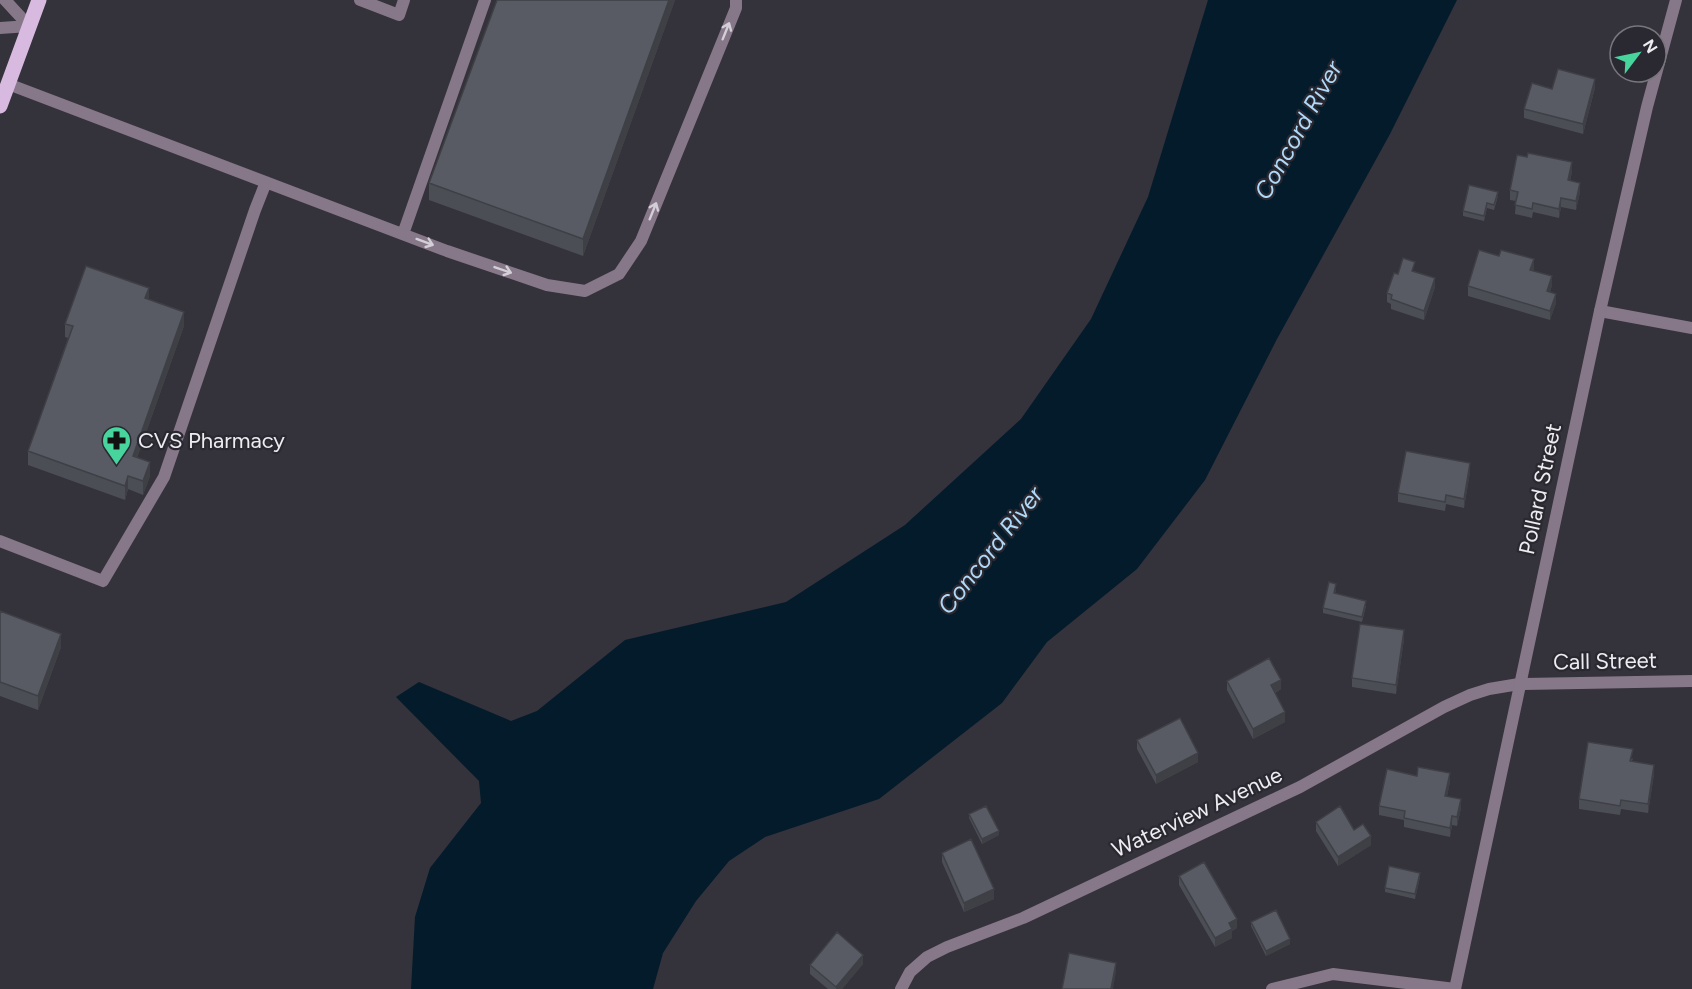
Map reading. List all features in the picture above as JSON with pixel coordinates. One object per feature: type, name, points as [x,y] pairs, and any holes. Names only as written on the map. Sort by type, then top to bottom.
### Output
[{"type":"main road","points":[[0,106],[39,0]]},
{"type":"street","points":[[5,0],[29,26]]},
{"type":"street","points":[[360,0],[399,15],[404,0]]},
{"type":"street","points":[[403,234],[485,0]]},
{"type":"street","points":[[8,84],[403,234],[547,285],[585,291],[619,274],[641,241],[736,8],[736,0]]},
{"type":"street","name":"Pollard Street","points":[[1455,989],[1600,311],[1647,107],[1677,0]]},
{"type":"street","points":[[0,28],[29,26]]},
{"type":"street","points":[[0,541],[103,581],[164,477],[266,182]]},
{"type":"street","points":[[1600,311],[1692,328]]},
{"type":"street","name":"Call Street","points":[[1519,684],[1692,681]]},
{"type":"street","name":"Waterview Avenue","points":[[901,989],[910,972],[927,957],[947,947],[1023,918],[1290,792],[1453,703],[1489,689],[1519,684]]},
{"type":"street","points":[[1272,989],[1333,974],[1455,989]]},
{"type":"water","name":"Concord River","points":[[1208,0],[1457,0],[1390,134],[1277,339],[1205,480],[1137,569],[1047,642],[1002,703],[879,799],[765,837],[729,861],[696,901],[663,953],[653,989],[411,989],[415,917],[430,868],[481,803],[479,781],[396,697],[419,682],[511,721],[537,711],[625,640],[786,602],[905,525],[1021,419],[1091,319],[1148,197]]},
{"type":"building","points":[[497,0],[669,0],[583,239],[429,183]]},
{"type":"building","points":[[1558,69],[1595,79],[1583,124],[1524,109],[1532,83],[1552,89]]},
{"type":"building","points":[[1528,153],[1572,162],[1568,180],[1580,183],[1576,201],[1561,198],[1559,209],[1533,203],[1532,209],[1515,205],[1518,192],[1510,190],[1517,155],[1527,157]]},
{"type":"building","points":[[1469,185],[1498,192],[1494,205],[1487,203],[1484,216],[1463,211]]},
{"type":"building","points":[[1479,250],[1499,256],[1501,250],[1534,259],[1530,270],[1552,276],[1547,291],[1556,294],[1550,311],[1468,286]]},
{"type":"building","points":[[1403,258],[1415,262],[1412,271],[1435,278],[1424,311],[1391,299],[1392,295],[1387,293],[1394,273],[1398,274]]},
{"type":"building","name":"CVS Pharmacy","points":[[86,266],[149,288],[145,298],[184,312],[133,456],[150,462],[143,481],[128,476],[125,486],[28,451],[73,326],[65,324]]},
{"type":"building","points":[[1406,451],[1470,463],[1464,499],[1446,495],[1445,502],[1398,493]]},
{"type":"building","points":[[1329,582],[1336,584],[1334,593],[1366,601],[1362,617],[1323,608]]},
{"type":"building","points":[[0,611],[61,634],[38,696],[0,682]]},
{"type":"building","points":[[1360,624],[1404,630],[1396,685],[1352,678]]},
{"type":"building","points":[[1269,658],[1281,680],[1271,685],[1285,712],[1253,729],[1227,681]]},
{"type":"building","points":[[1180,718],[1198,753],[1156,775],[1137,740]]},
{"type":"building","points":[[1588,742],[1633,749],[1630,761],[1654,765],[1648,804],[1621,800],[1620,806],[1579,799]]},
{"type":"building","points":[[1418,767],[1450,773],[1445,796],[1461,799],[1457,817],[1452,816],[1450,828],[1404,818],[1405,811],[1379,806],[1387,769],[1417,776]]},
{"type":"building","points":[[986,806],[999,831],[982,839],[969,814]]},
{"type":"building","points":[[1340,806],[1354,830],[1363,824],[1371,836],[1338,857],[1316,822]]},
{"type":"building","points":[[971,839],[994,889],[964,903],[942,853]]},
{"type":"building","points":[[1204,862],[1237,919],[1229,923],[1232,929],[1215,938],[1179,876]]},
{"type":"building","points":[[1389,866],[1420,873],[1415,894],[1385,888]]},
{"type":"building","points":[[1276,910],[1290,939],[1266,951],[1251,922]]},
{"type":"building","points":[[837,932],[863,955],[836,987],[810,965]]},
{"type":"building","points":[[1069,953],[1116,963],[1111,989],[1062,989]]},
{"type":"place","name":"CVS Pharmacy","points":[[117,466]]}]
